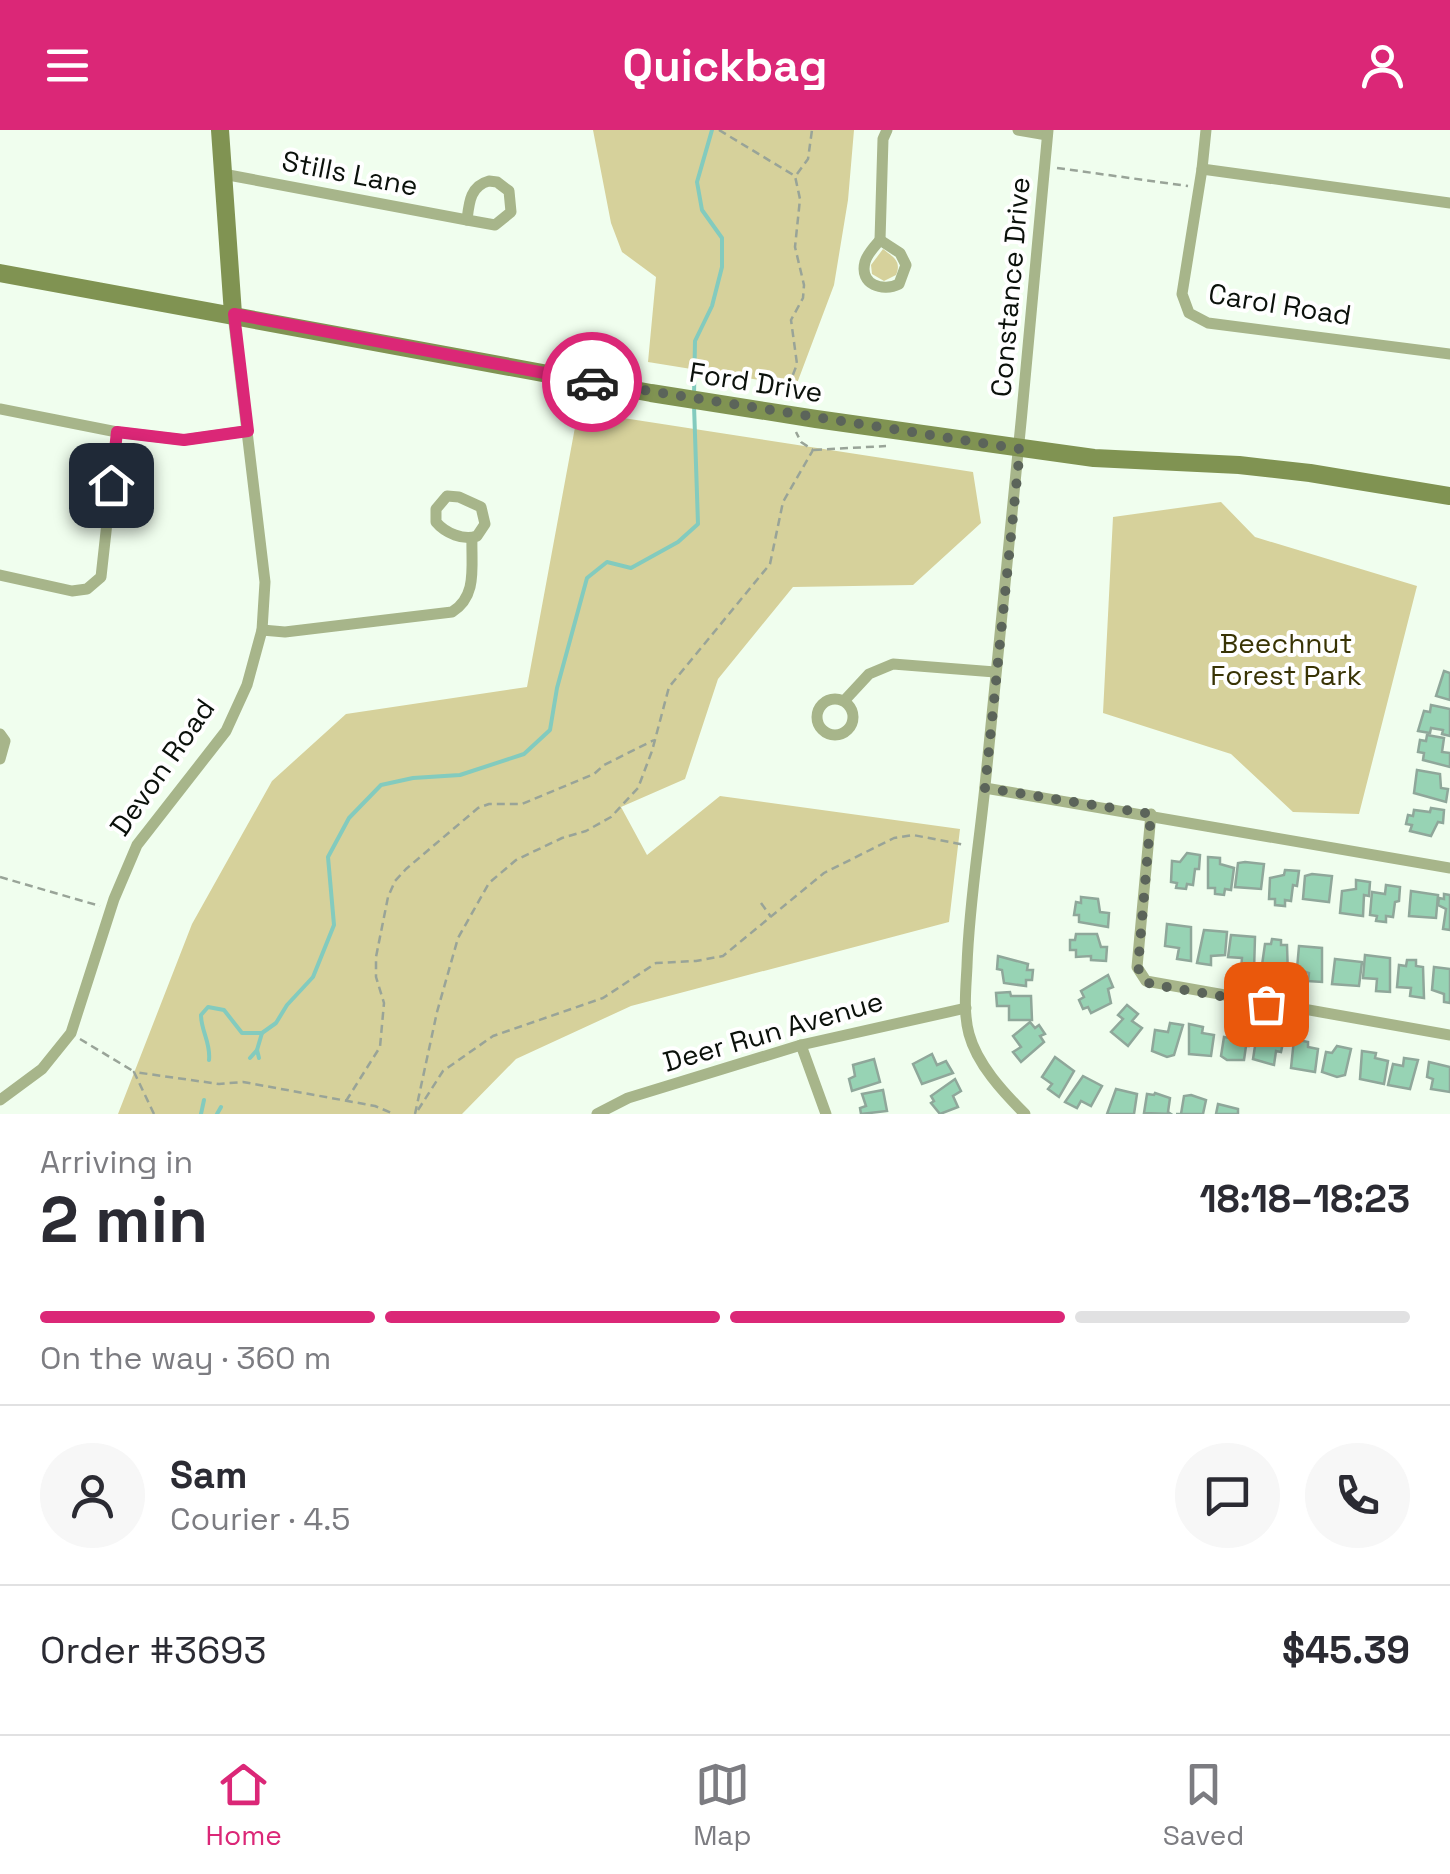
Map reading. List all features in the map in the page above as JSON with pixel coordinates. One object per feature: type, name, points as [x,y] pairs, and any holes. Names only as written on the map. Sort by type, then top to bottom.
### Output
[{"type":"main road","name":"Devon Road","points":[[220,130],[234,314]]},
{"type":"main road","name":"Ford Drive","points":[[0,273],[651,393],[816,419],[898,428],[1020,449],[1170,464],[1239,464],[1450,496]]},
{"type":"street","points":[[880,240],[883,140],[887,130]]},
{"type":"street","points":[[1018,130],[1048,132]]},
{"type":"street","name":"Carol Road","points":[[1206,130],[1182,294],[1189,313],[1208,324],[1450,354]]},
{"type":"street","name":"Constance Drive","points":[[1024,1114],[981,1060],[969,1036],[966,1008],[969,908],[1020,449],[1048,132]]},
{"type":"street","points":[[1202,169],[1450,204]]},
{"type":"street","name":"Stills Lane","points":[[224,174],[488,226],[502,223],[513,205],[509,191],[497,182],[482,183],[470,200],[467,220]]},
{"type":"street","name":"Devon Road","points":[[0,1100],[42,1069],[71,1033],[111,909],[138,845],[226,731],[247,685],[262,630],[265,582],[234,314]]},
{"type":"street","points":[[0,410],[184,440],[248,431]]},
{"type":"street","points":[[0,575],[72,591],[86,589],[101,577],[117,432]]},
{"type":"street","points":[[262,630],[284,632],[452,612],[467,600],[471,590],[472,538],[486,524],[478,504],[448,496],[436,509],[436,522],[446,531],[472,538]]},
{"type":"street","points":[[844,701],[869,674],[893,664],[995,672]]},
{"type":"street","points":[[0,734],[5,741],[0,759]]},
{"type":"street","points":[[985,788],[1450,868]]},
{"type":"street","points":[[1151,814],[1138,967],[1146,981],[1450,1035]]},
{"type":"street","name":"Deer Run Avenue","points":[[597,1114],[628,1098],[802,1045],[966,1008]]},
{"type":"street","points":[[802,1045],[826,1114]]},
{"type":"path","points":[[795,176],[808,159],[812,130]]},
{"type":"path","points":[[722,131],[795,176],[800,199],[795,246],[804,284],[803,298],[791,320],[797,364],[792,380],[793,398]]},
{"type":"path","points":[[1046,166],[1198,188]]},
{"type":"path","points":[[794,416],[796,435],[813,450],[843,446],[880,448],[892,444],[898,428]]},
{"type":"path","points":[[416,1114],[437,1012],[458,938],[489,883],[516,860],[586,831],[611,816],[638,788],[669,687],[770,564],[782,502],[813,450]]},
{"type":"path","points":[[346,1101],[380,1047],[384,1004],[376,978],[376,957],[383,913],[395,881],[478,808],[522,804],[594,774],[638,746],[655,740]]},
{"type":"path","points":[[416,1114],[443,1070],[494,1036],[603,998],[656,963],[723,956],[824,873],[894,838],[913,836],[977,848]]},
{"type":"path","points":[[877,849],[886,852]]},
{"type":"path","points":[[0,877],[111,909]]},
{"type":"path","points":[[761,903],[772,918]]},
{"type":"path","points":[[71,1033],[134,1072],[219,1084],[242,1082],[394,1114]]},
{"type":"path","points":[[134,1072],[154,1114]]},
{"type":"green space","points":[[593,130],[854,130],[848,200],[834,285],[796,386],[648,362],[656,277],[622,252],[611,223]]},
{"type":"green space","points":[[883,249],[898,266],[896,275],[884,281],[872,274],[871,265]]},
{"type":"green space","points":[[578,411],[973,472],[981,523],[913,585],[793,587],[718,679],[685,779],[621,807],[647,855],[720,796],[960,829],[949,922],[631,1006],[516,1059],[462,1114],[118,1114],[192,924],[272,781],[346,714],[527,687]]},
{"type":"green space","name":"Beechnut Forest Park","points":[[1221,502],[1255,537],[1417,586],[1359,814],[1293,812],[1231,754],[1103,713],[1113,517]]},
{"type":"building","points":[[1444,671],[1450,673],[1450,700],[1436,696]]},
{"type":"building","points":[[1431,705],[1450,709],[1450,736],[1431,728],[1430,733],[1418,731],[1424,711],[1430,712]]},
{"type":"building","points":[[1427,735],[1444,738],[1442,752],[1450,753],[1450,767],[1423,760],[1424,753],[1418,752],[1420,740],[1426,741]]},
{"type":"building","points":[[1417,770],[1440,774],[1441,788],[1448,789],[1446,802],[1414,793]]},
{"type":"building","points":[[1431,808],[1444,810],[1443,823],[1438,822],[1431,836],[1410,831],[1412,825],[1406,824],[1408,815],[1413,816],[1414,810],[1430,812]]},
{"type":"building","points":[[1187,853],[1200,855],[1199,869],[1195,869],[1193,885],[1176,888],[1177,883],[1171,882],[1172,861],[1180,862]]},
{"type":"building","points":[[1208,857],[1220,858],[1220,864],[1234,868],[1231,890],[1225,889],[1224,895],[1208,888]]},
{"type":"building","points":[[1238,863],[1264,864],[1261,889],[1235,887]]},
{"type":"building","points":[[1285,870],[1299,871],[1297,886],[1293,885],[1291,901],[1285,900],[1285,906],[1275,905],[1275,899],[1269,899],[1270,878],[1284,875]]},
{"type":"building","points":[[1305,876],[1332,876],[1329,902],[1303,899]]},
{"type":"building","points":[[1356,880],[1370,882],[1369,896],[1364,895],[1363,916],[1340,913],[1342,891],[1356,889]]},
{"type":"building","points":[[1386,885],[1400,887],[1399,901],[1395,902],[1393,917],[1386,916],[1386,922],[1376,921],[1377,916],[1370,915],[1372,892],[1385,894]]},
{"type":"building","points":[[1411,891],[1438,895],[1436,918],[1409,916]]},
{"type":"building","points":[[1444,894],[1450,895],[1450,930],[1443,929],[1446,909],[1438,905]]},
{"type":"building","points":[[1081,897],[1098,899],[1100,912],[1109,913],[1108,927],[1079,922],[1079,915],[1074,915]]},
{"type":"building","points":[[1167,924],[1191,927],[1191,961],[1177,959],[1179,948],[1165,946]]},
{"type":"building","points":[[1204,930],[1227,932],[1225,955],[1211,956],[1211,965],[1197,963]]},
{"type":"building","points":[[1076,934],[1097,934],[1101,947],[1107,947],[1106,961],[1076,957],[1076,950],[1070,950],[1070,940],[1075,940]]},
{"type":"building","points":[[1231,935],[1255,937],[1254,971],[1241,970],[1242,958],[1228,957]]},
{"type":"building","points":[[1272,939],[1287,945],[1288,977],[1275,975],[1275,970],[1262,965],[1265,944],[1271,944]]},
{"type":"building","points":[[1299,946],[1322,948],[1322,982],[1308,981],[1309,973],[1297,969]]},
{"type":"building","points":[[1365,955],[1390,958],[1390,992],[1376,991],[1377,979],[1363,978]]},
{"type":"building","points":[[998,956],[1028,964],[1027,970],[1033,970],[1032,980],[1026,980],[1026,986],[1004,983],[1002,970],[997,969]]},
{"type":"building","points":[[1335,959],[1362,962],[1359,986],[1332,984]]},
{"type":"building","points":[[1407,960],[1416,960],[1416,966],[1423,967],[1424,998],[1410,996],[1411,988],[1397,987],[1399,965],[1406,966]]},
{"type":"building","points":[[1434,967],[1450,969],[1450,1003],[1444,1002],[1444,994],[1432,990]]},
{"type":"building","points":[[1108,975],[1113,987],[1108,989],[1111,1003],[1091,1013],[1088,1007],[1083,1009],[1081,991]]},
{"type":"building","points":[[1010,992],[1011,996],[1031,996],[1032,1020],[1009,1020],[1009,1006],[997,1006],[996,993]]},
{"type":"building","points":[[1127,1005],[1138,1014],[1132,1021],[1142,1028],[1128,1046],[1111,1032],[1123,1019],[1118,1015]]},
{"type":"building","points":[[1030,1022],[1035,1028],[1039,1025],[1045,1034],[1040,1036],[1044,1042],[1021,1062],[1013,1052],[1021,1047],[1013,1036]]},
{"type":"building","points":[[1170,1023],[1183,1025],[1174,1055],[1167,1057],[1152,1051],[1155,1030],[1168,1032]]},
{"type":"building","points":[[1189,1024],[1203,1027],[1202,1033],[1214,1035],[1211,1056],[1189,1054]]},
{"type":"building","points":[[1238,1030],[1251,1032],[1244,1060],[1227,1060],[1221,1056],[1224,1037],[1236,1039]]},
{"type":"building","points":[[1269,1035],[1284,1038],[1274,1065],[1253,1059],[1256,1040],[1269,1039]]},
{"type":"building","points":[[1294,1039],[1318,1049],[1315,1072],[1291,1068]]},
{"type":"building","points":[[1337,1046],[1351,1049],[1345,1075],[1337,1077],[1322,1072],[1326,1052],[1332,1053]]},
{"type":"building","points":[[1362,1051],[1376,1053],[1375,1058],[1388,1061],[1384,1084],[1360,1079]]},
{"type":"building","points":[[932,1054],[937,1065],[946,1061],[953,1073],[922,1084],[913,1064]]},
{"type":"building","points":[[1055,1057],[1074,1071],[1059,1097],[1048,1089],[1052,1084],[1042,1077]]},
{"type":"building","points":[[1404,1058],[1418,1060],[1410,1089],[1388,1085],[1393,1064],[1403,1066]]},
{"type":"building","points":[[874,1059],[880,1082],[852,1091],[849,1079],[855,1076],[853,1065]]},
{"type":"building","points":[[1429,1062],[1450,1067],[1450,1092],[1431,1089],[1433,1079],[1427,1077]]},
{"type":"building","points":[[1083,1076],[1102,1086],[1091,1106],[1081,1101],[1077,1108],[1065,1102]]},
{"type":"building","points":[[955,1079],[961,1091],[953,1096],[958,1107],[940,1114],[931,1103],[931,1096]]},
{"type":"building","points":[[1116,1089],[1137,1094],[1134,1114],[1107,1114]]},
{"type":"building","points":[[883,1090],[887,1111],[861,1114],[860,1108],[866,1106],[862,1094]]},
{"type":"building","points":[[1147,1094],[1170,1098],[1171,1114],[1144,1113]]},
{"type":"building","points":[[1184,1096],[1206,1100],[1203,1114],[1181,1114]]},
{"type":"building","points":[[1218,1104],[1238,1109],[1238,1114],[1216,1114]]},
{"type":"waterway","points":[[694,396],[695,341],[712,306],[722,267],[722,238],[702,210],[697,182],[712,130]]},
{"type":"waterway","points":[[209,1060],[201,1015],[208,1007],[224,1010],[242,1033],[262,1033],[276,1023],[313,977],[334,925],[328,857],[349,818],[381,785],[460,775],[524,754],[550,730],[557,688],[587,578],[607,562],[631,568],[678,542],[698,524],[694,405]]},
{"type":"waterway","points":[[259,1058],[262,1033]]},
{"type":"waterway","points":[[250,1058],[257,1050]]},
{"type":"waterway","points":[[201,1114],[204,1100]]},
{"type":"waterway","points":[[217,1114],[221,1107]]},
{"type":"way so far","points":[[592,382],[1020,449],[985,788],[1151,814],[1140,974],[1150,984],[1266,1004]]},
{"type":"route","points":[[111,485],[117,432],[184,440],[248,431],[234,314],[592,382]]}]
